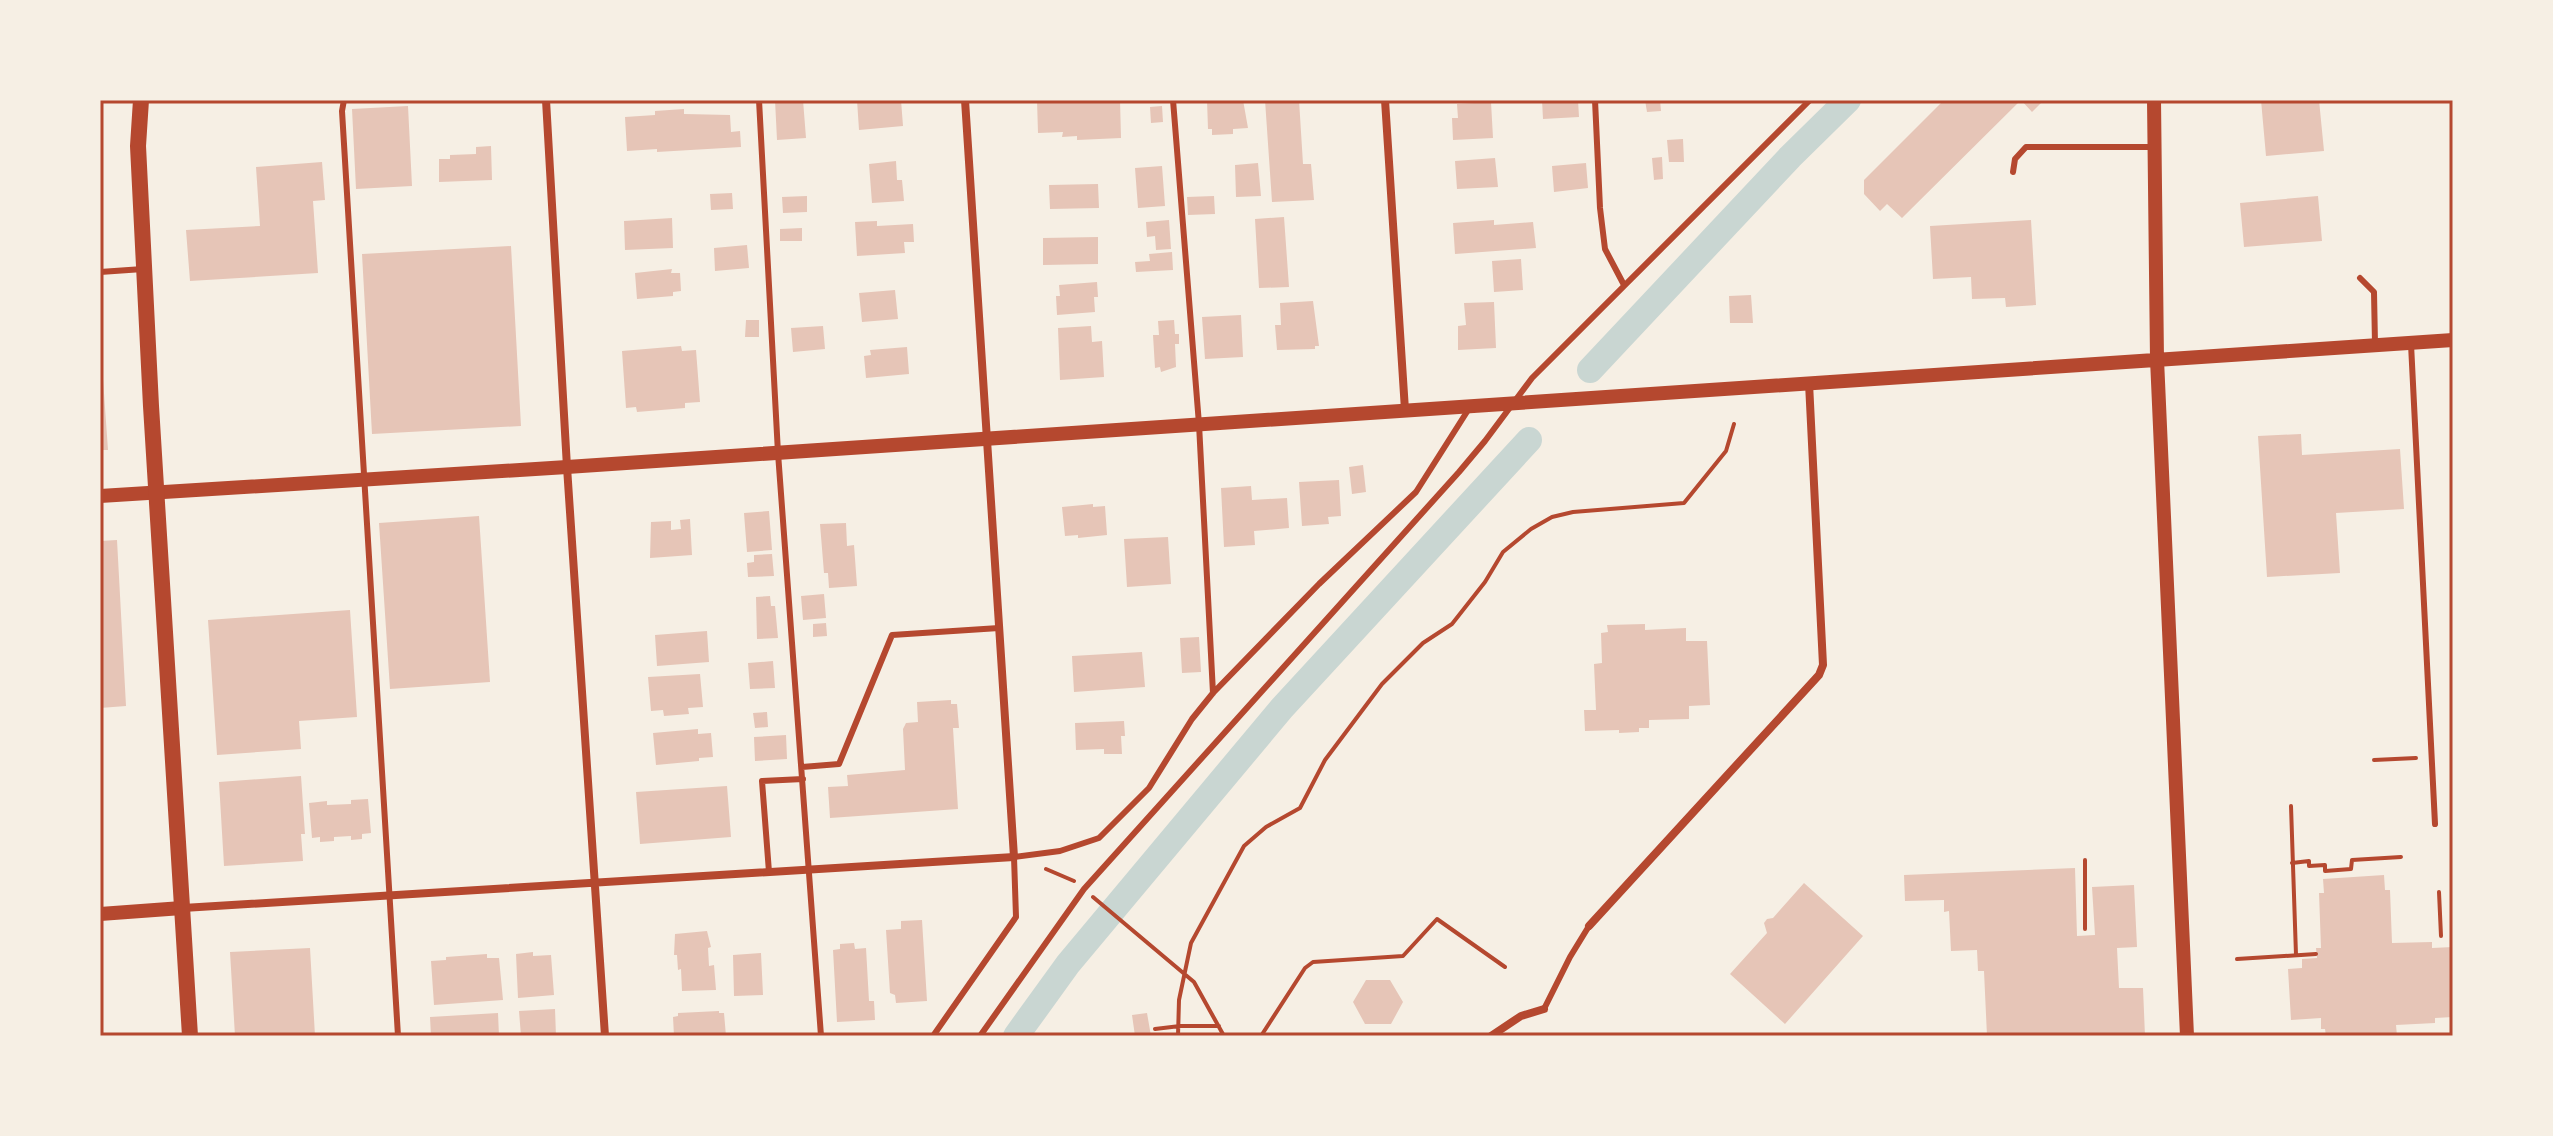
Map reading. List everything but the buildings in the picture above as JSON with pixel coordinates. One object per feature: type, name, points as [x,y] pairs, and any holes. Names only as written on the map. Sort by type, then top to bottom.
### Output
[{"type":"main road","points":[[141,100],[138,146],[143,269],[190,1036]]},
{"type":"street","points":[[546,100],[605,1036]]},
{"type":"street","points":[[100,914],[1014,857],[965,100]]},
{"type":"street","points":[[1385,100],[1405,410]]},
{"type":"street","points":[[2154,100],[2157,359],[2187,1036]]},
{"type":"street","points":[[100,496],[2453,340]]},
{"type":"street","points":[[1589,926],[1819,675],[1823,665],[1809,383]]},
{"type":"street","points":[[1491,1036],[1521,1016],[1544,1009]]},
{"type":"lane","points":[[344,100],[342,111],[398,1036]]},
{"type":"lane","points":[[759,100],[778,453],[821,1036]]},
{"type":"lane","points":[[1173,100],[1199,424],[1213,693]]},
{"type":"lane","points":[[1595,100],[1605,249],[1624,285]]},
{"type":"lane","points":[[980,1036],[1084,889],[1459,472],[1532,378],[1810,100]]},
{"type":"lane","points":[[2013,172],[2015,159],[2026,147],[2155,147]]},
{"type":"lane","points":[[100,272],[143,269]]},
{"type":"lane","points":[[2360,278],[2374,292],[2375,346]]},
{"type":"lane","points":[[2411,343],[2435,824]]},
{"type":"lane","points":[[933,1036],[1016,917],[1014,857],[1060,851],[1099,838],[1149,788],[1192,719],[1213,693],[1319,584],[1416,492],[1470,406]]},
{"type":"lane","points":[[802,767],[839,764],[892,635],[999,628]]},
{"type":"lane","points":[[769,872],[762,781],[803,779]]},
{"type":"lane","points":[[1544,1009],[1589,926]]},
{"type":"path","points":[[1178,1036],[1179,1000],[1191,943],[1244,846],[1266,827],[1300,808],[1325,760],[1382,684],[1423,643],[1452,624],[1485,582],[1503,552],[1531,529],[1552,517],[1573,512],[1684,503],[1726,451],[1734,424]]},
{"type":"path","points":[[2374,760],[2416,758]]},
{"type":"path","points":[[2291,806],[2296,955]]},
{"type":"path","points":[[1014,857],[1070,877],[1194,982],[1224,1036]]},
{"type":"path","points":[[2292,863],[2309,861],[2309,866],[2325,865],[2325,871],[2351,869],[2352,860],[2401,857]]},
{"type":"path","points":[[2085,860],[2085,929]]},
{"type":"path","points":[[2439,892],[2441,936]]},
{"type":"path","points":[[1261,1036],[1305,968],[1313,962],[1403,956],[1437,919],[1505,967]]},
{"type":"path","points":[[2237,959],[2316,954]]},
{"type":"path","points":[[1155,1029],[1219,1026]]},
{"type":"waterway","points":[[1590,370],[1790,157],[1848,100]]},
{"type":"waterway","points":[[1016,1036],[1068,964],[1282,708],[1529,440]]}]
